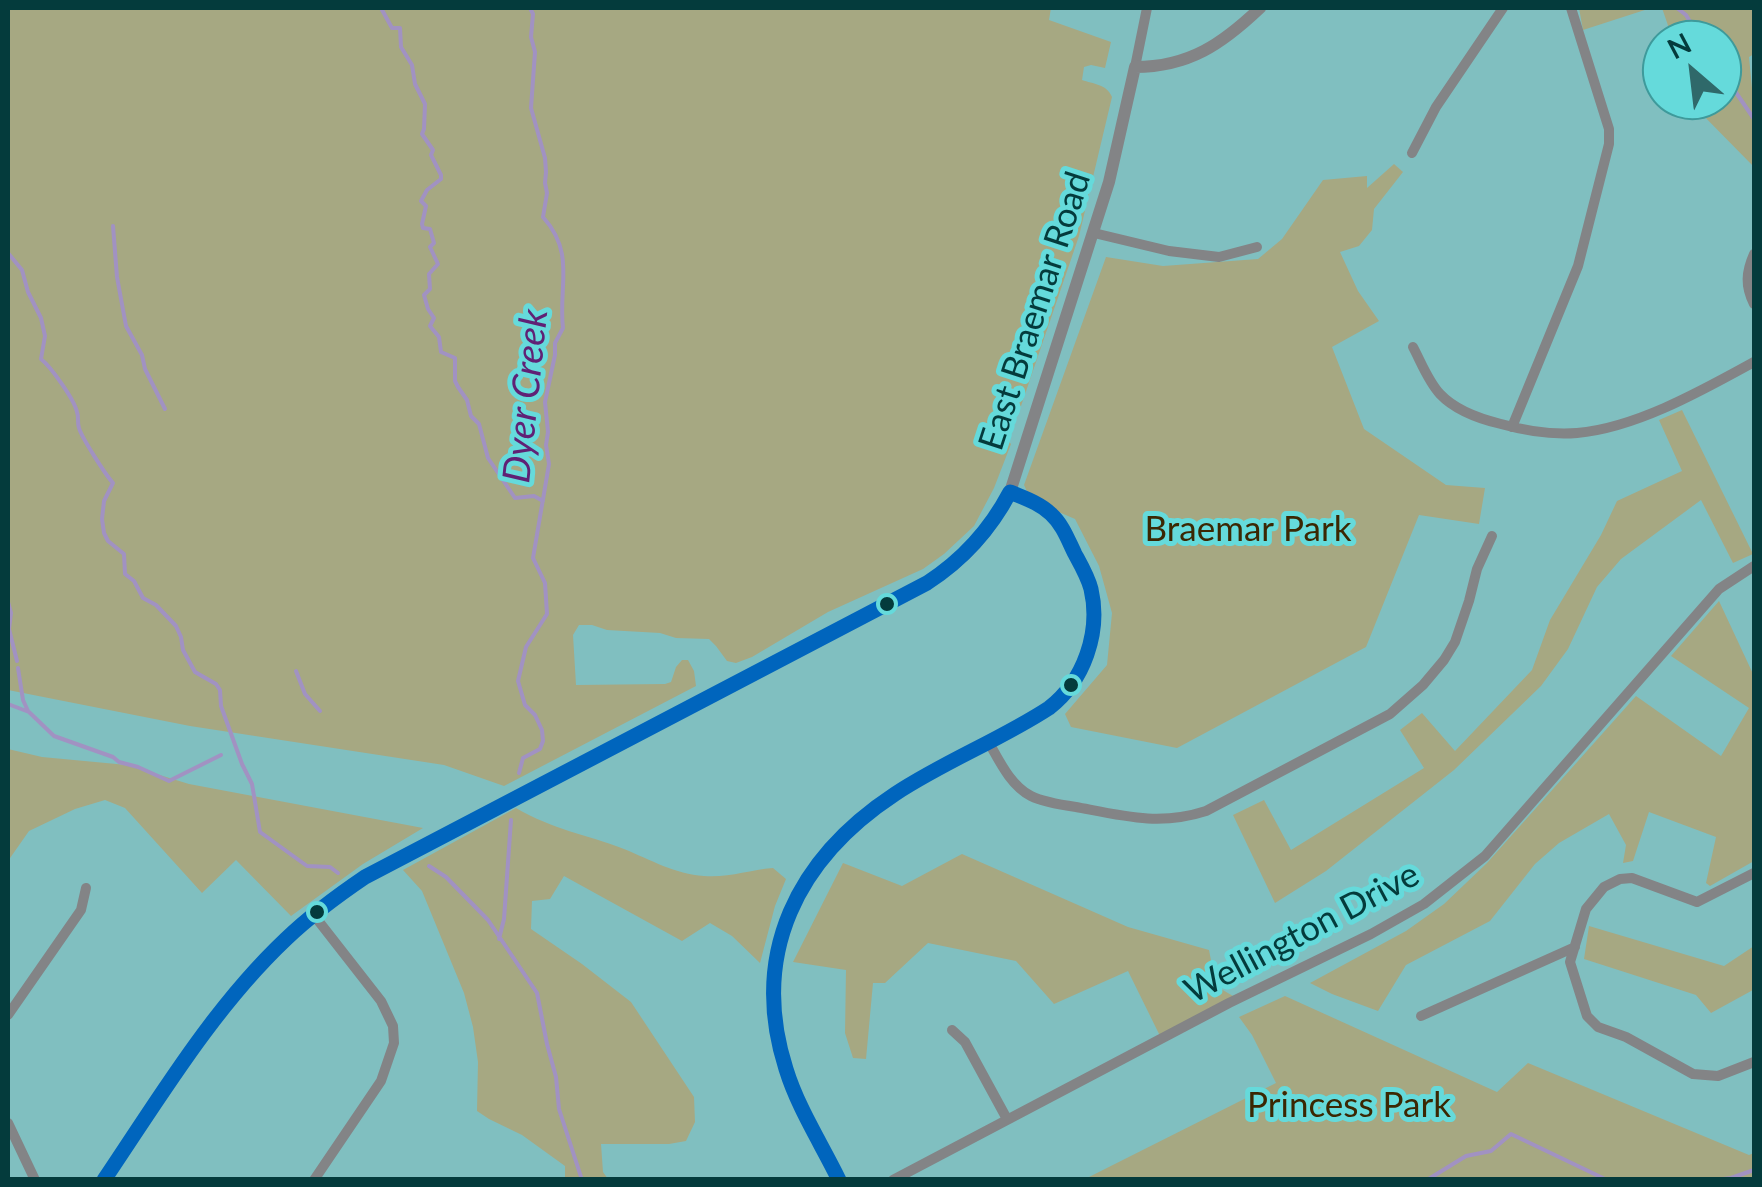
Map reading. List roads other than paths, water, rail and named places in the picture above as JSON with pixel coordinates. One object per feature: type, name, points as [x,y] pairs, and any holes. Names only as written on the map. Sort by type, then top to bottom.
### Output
[{"type":"street","name":"East Braemar Road","points":[[104,1180],[236,991],[272,950],[313,914],[365,877],[928,584],[976,544],[1010,492],[1094,232],[1109,182],[1147,8]]},
{"type":"street","points":[[1135,67],[1165,65],[1193,57],[1222,41],[1260,8]]},
{"type":"street","points":[[1412,153],[1436,108],[1503,8]]},
{"type":"street","points":[[1512,427],[1578,266],[1608,144],[1609,130],[1571,8]]},
{"type":"street","points":[[1094,232],[1169,251],[1219,258],[1257,247]]},
{"type":"street","points":[[1754,254],[1749,266],[1748,291],[1754,304]]},
{"type":"street","points":[[1413,347],[1440,394],[1459,409],[1536,432],[1578,433],[1610,427],[1692,396],[1754,362]]},
{"type":"street","points":[[839,1180],[795,1095],[777,1043],[773,989],[777,952],[786,920],[807,876],[860,817],[1054,705],[1082,671],[1094,628],[1092,589],[1063,529],[1051,514],[1010,492]]},
{"type":"street","points":[[988,741],[1010,777],[1030,796],[1140,820],[1181,820],[1206,812],[1390,714],[1422,686],[1455,642],[1477,569],[1492,536]]},
{"type":"street","name":"Wellington Drive","points":[[894,1180],[1424,904],[1485,856],[1719,589],[1754,566]]},
{"type":"street","points":[[1754,873],[1697,902],[1632,878],[1620,878],[1604,887],[1586,909],[1570,962],[1587,1016],[1598,1026],[1693,1074],[1718,1076],[1754,1062]]},
{"type":"street","points":[[8,1015],[81,910],[86,888]]},
{"type":"street","points":[[313,914],[381,1000],[393,1026],[394,1043],[382,1081],[314,1180]]},
{"type":"street","points":[[1421,1016],[1575,947]]},
{"type":"street","points":[[952,1030],[966,1042],[1007,1119]]},
{"type":"street","points":[[8,1123],[35,1180]]},
{"type":"waterway","points":[[381,8],[392,28],[400,28],[401,47],[412,65],[415,84],[425,104],[422,134],[433,150],[431,155],[441,175],[421,201],[426,206],[423,228],[430,229],[434,243],[430,247],[438,264],[429,274],[430,289],[424,295],[434,318],[430,326],[439,337],[441,352],[455,358],[455,381],[467,400],[471,416],[479,424],[488,458],[515,498],[534,496],[543,501]]},
{"type":"waterway","name":"Dyer Creek","points":[[519,773],[523,758],[540,749],[543,741],[542,730],[525,705],[518,681],[526,647],[547,614],[545,583],[533,558],[549,464],[545,402],[555,343],[563,328],[564,271],[559,244],[543,217],[546,172],[531,108],[535,52],[530,8]]},
{"type":"waterway","points":[[1677,8],[1689,20]]},
{"type":"waterway","points":[[1742,101],[1754,119]]},
{"type":"waterway","points":[[113,226],[126,326],[165,409]]},
{"type":"waterway","points":[[8,253],[22,270],[41,318],[45,336],[41,359],[72,399],[81,433],[113,483],[104,501],[104,533],[124,554],[125,574],[143,598],[156,605],[176,626],[195,672],[220,690],[221,706],[252,784],[260,832],[307,866],[330,867],[338,873]]},
{"type":"waterway","points":[[8,602],[9,629],[17,661]]},
{"type":"waterway","points":[[18,668],[28,711]]},
{"type":"waterway","points":[[296,671],[305,694],[320,711]]},
{"type":"waterway","points":[[8,704],[29,712],[54,736],[169,781],[221,755]]},
{"type":"waterway","points":[[499,939],[511,820]]},
{"type":"waterway","points":[[429,866],[446,877],[488,920],[537,993],[556,1077],[559,1109],[582,1180]]},
{"type":"waterway","points":[[1427,1180],[1466,1156],[1491,1151],[1511,1134],[1607,1180]]},
{"type":"waterway","points":[[1716,1180],[1754,1170]]},
{"type":"park label","name":"Braemar Park","points":[[1248,530]]},
{"type":"park label","name":"Princess Park","points":[[1349,1106]]}]
